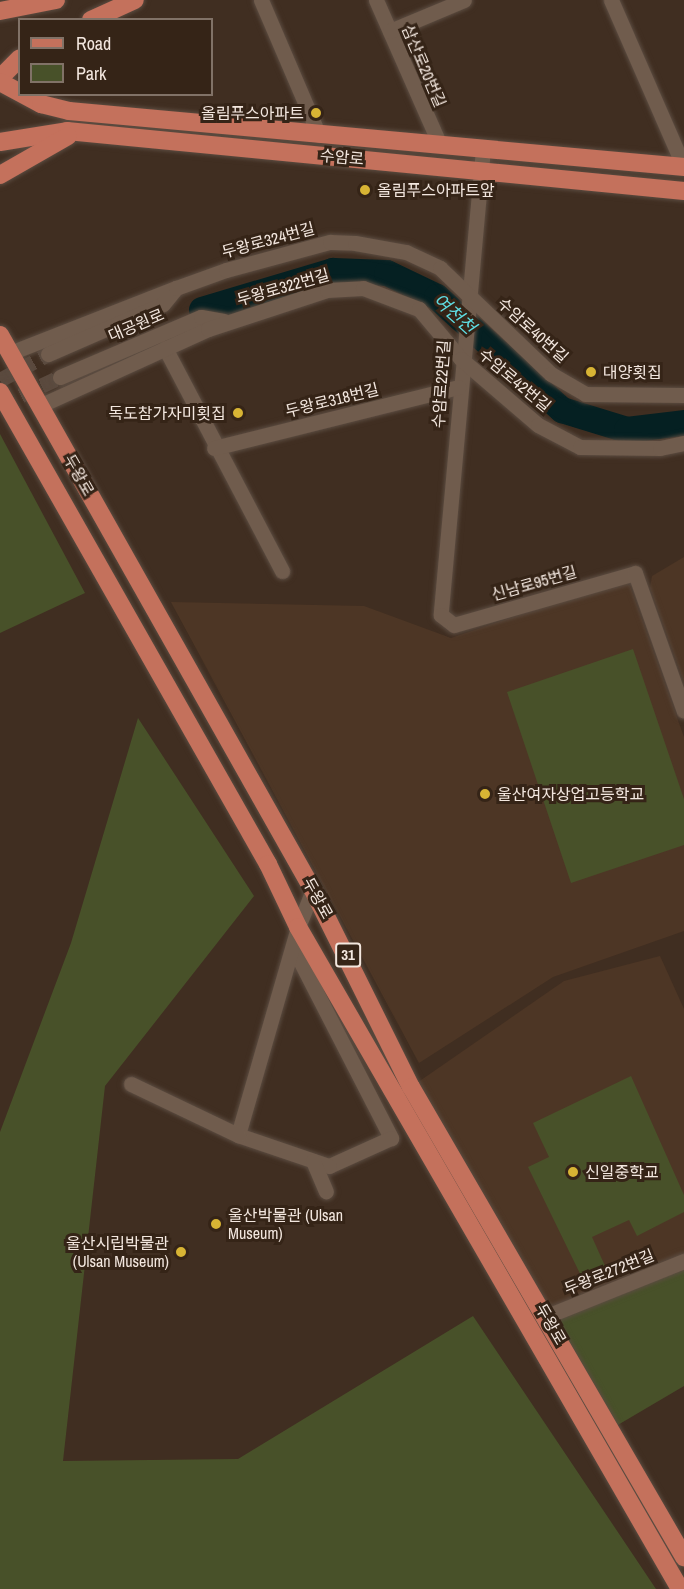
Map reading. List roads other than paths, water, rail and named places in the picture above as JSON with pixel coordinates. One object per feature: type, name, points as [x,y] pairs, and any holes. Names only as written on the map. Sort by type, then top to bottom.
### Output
[{"type":"main road","points":[[0,11],[56,0]]},
{"type":"main road","points":[[95,18],[135,0]]},
{"type":"main road","points":[[0,80],[18,60]]},
{"type":"main road","name":"수암로","points":[[0,80],[18,91]]},
{"type":"main road","name":"수암로","points":[[27,96],[41,104],[69,111],[684,167]]},
{"type":"main road","points":[[50,96],[69,111]]},
{"type":"main road","name":"수암로","points":[[0,142],[35,133],[84,133],[481,169],[684,191]]},
{"type":"main road","points":[[0,175],[47,144],[84,133]]},
{"type":"main road","name":"두왕로","points":[[0,335],[314,890],[411,1087],[679,1537],[684,1557]]},
{"type":"main road","points":[[0,392],[9,421],[268,864],[298,927],[680,1589]]},
{"type":"street","name":"수암로","points":[[261,0],[320,135]]},
{"type":"street","name":"삼산로20번길","points":[[376,0],[440,146]]},
{"type":"street","points":[[390,31],[464,0]]},
{"type":"street","points":[[611,0],[684,167]]},
{"type":"street","name":"수암로22번길","points":[[444,620],[440,607],[466,294],[483,149]]},
{"type":"street","name":"두왕로324번길","points":[[10,353],[176,288],[338,242],[406,252],[440,268],[466,294]]},
{"type":"street","name":"대공원로","points":[[48,354],[163,304],[176,288]]},
{"type":"street","name":"두왕로322번길","points":[[39,406],[165,348],[228,322],[327,290],[363,288],[419,309],[461,359]]},
{"type":"street","name":"수암로40번길","points":[[466,294],[551,374],[585,394],[684,395]]},
{"type":"street","name":"대공원로","points":[[60,377],[201,317],[228,322]]},
{"type":"street","points":[[165,348],[214,448],[282,571]]},
{"type":"street","name":"수암로42번길","points":[[461,359],[538,425],[580,447],[660,448],[684,443]]},
{"type":"street","name":"두왕로318번길","points":[[214,448],[459,387]]},
{"type":"street","name":"신남로95번길","points":[[444,620],[454,625],[635,573],[684,711]]},
{"type":"street","points":[[238,1135],[298,927],[314,890]]},
{"type":"street","points":[[131,1084],[238,1135],[329,1166],[391,1138],[292,947]]},
{"type":"street","points":[[313,1161],[326,1191]]},
{"type":"street","name":"두왕로272번길","points":[[547,1316],[684,1261]]},
{"type":"waterway","name":"여천천","points":[[202,310],[333,271],[387,273],[437,297],[562,410],[627,430],[684,423]]},
{"type":"tunnel","points":[[0,380],[48,354]]},
{"type":"tunnel","points":[[0,405],[60,377]]},
{"type":"place","name":"올림푸스아파트","points":[[316,113]]},
{"type":"place","name":"올림푸스아파트앞","points":[[365,190]]},
{"type":"place","name":"대양횟집","points":[[591,372]]},
{"type":"place","name":"독도참가자미횟집","points":[[238,413]]},
{"type":"place","name":"울산여자상업고등학교","points":[[485,794]]},
{"type":"place","name":"신일중학교","points":[[573,1172]]},
{"type":"place","name":"울산박물관 (Ulsan Museum)","points":[[216,1224]]},
{"type":"place","name":"울산시립박물관 (Ulsan Museum)","points":[[181,1252]]}]
